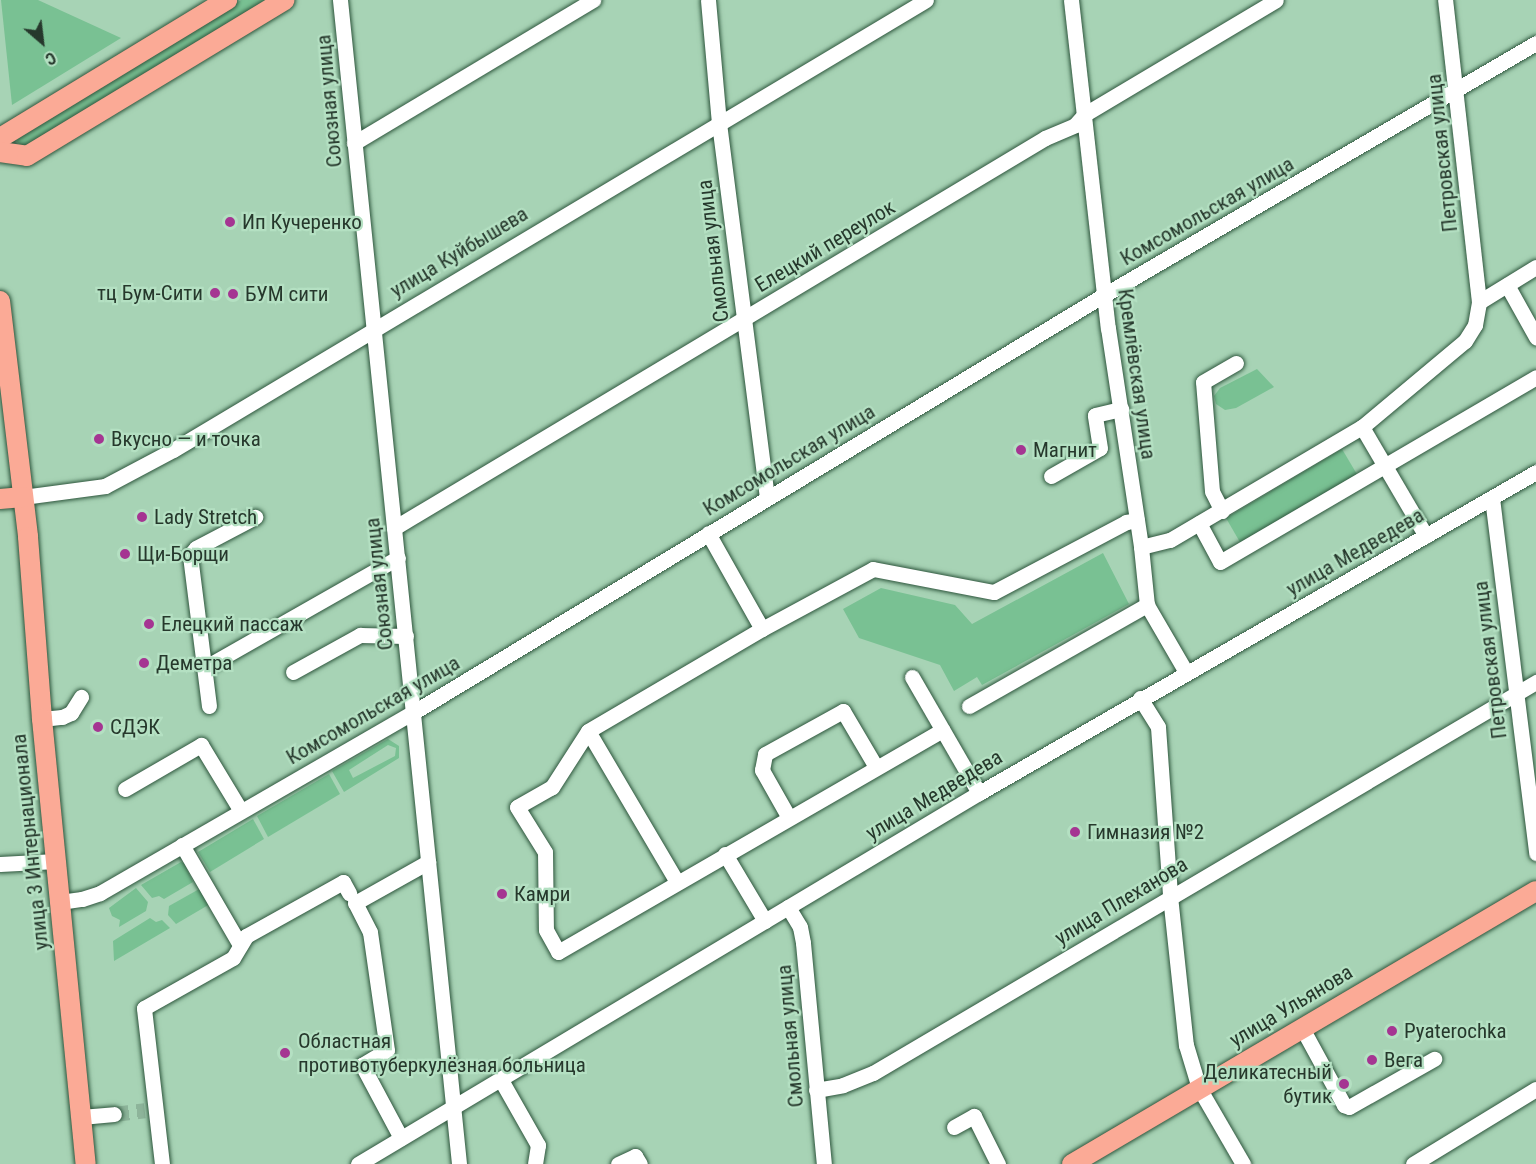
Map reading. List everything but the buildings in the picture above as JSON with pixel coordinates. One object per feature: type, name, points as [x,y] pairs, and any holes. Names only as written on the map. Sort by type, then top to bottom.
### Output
[{"type":"main road","points":[[0,138],[227,0]]},
{"type":"main road","points":[[0,152],[27,156],[285,0]]},
{"type":"main road","name":"улица 3 Интернационала","points":[[0,300],[23,497],[42,719],[86,1164]]},
{"type":"main road","name":"улица Куйбышева","points":[[0,499],[23,497]]},
{"type":"main road","name":"улица Ульянова","points":[[1072,1164],[1536,891]]},
{"type":"street","name":"Союзная улица","points":[[340,0],[459,1164]]},
{"type":"street","points":[[354,143],[593,0]]},
{"type":"street","name":"Смольная улица","points":[[708,0],[719,123],[742,320],[767,497]]},
{"type":"street","name":"улица Куйбышева","points":[[23,497],[105,486],[173,450],[374,332],[926,0]]},
{"type":"street","name":"Кремлёвская улица","points":[[1071,0],[1104,295],[1141,547],[1147,605],[1186,672]]},
{"type":"street","name":"Елецкий переулок","points":[[394,528],[1045,138],[1075,124],[1085,114],[1276,0]]},
{"type":"street","name":"Петровская улица","points":[[1445,0],[1479,302]]},
{"type":"street","name":"Комсомольская улица","points":[[60,902],[82,899],[100,893],[414,712],[1104,295],[1536,43]]},
{"type":"street","points":[[1141,547],[1170,540],[1362,427],[1465,341],[1475,325],[1479,302],[1536,267]]},
{"type":"street","points":[[1507,285],[1536,336]]},
{"type":"street","points":[[1222,511],[1212,491],[1203,382],[1236,363]]},
{"type":"street","points":[[1199,524],[1220,562],[1536,377]]},
{"type":"street","points":[[1051,476],[1100,448],[1095,415],[1121,410]]},
{"type":"street","points":[[1362,427],[1426,536]]},
{"type":"street","name":"улица Медведева","points":[[358,1164],[1140,698],[1536,472]]},
{"type":"street","name":"Петровская улица","points":[[1492,498],[1536,852]]},
{"type":"street","points":[[209,706],[191,551],[255,517]]},
{"type":"street","points":[[942,730],[788,816],[558,952],[546,930],[545,852],[517,807],[552,787],[588,731],[762,629],[873,569],[994,592],[1126,522],[1137,520]]},
{"type":"street","points":[[708,533],[762,629]]},
{"type":"street","points":[[204,669],[398,558]]},
{"type":"street","points":[[969,706],[1147,605]]},
{"type":"street","points":[[293,672],[360,634],[406,636]]},
{"type":"street","points":[[912,677],[979,793]]},
{"type":"street","name":"улица Плеханова","points":[[816,1090],[843,1086],[873,1073],[1536,682]]},
{"type":"street","points":[[42,719],[62,717],[71,713],[81,697]]},
{"type":"street","points":[[1140,698],[1158,727],[1170,896],[1186,1045],[1199,1088],[1243,1164]]},
{"type":"street","points":[[788,816],[762,770],[765,754],[843,711],[876,767]]},
{"type":"street","points":[[588,731],[677,882]]},
{"type":"street","points":[[125,789],[201,745],[241,811]]},
{"type":"street","points":[[182,845],[240,945]]},
{"type":"street","points":[[725,854],[765,921]]},
{"type":"street","points":[[0,864],[56,861]]},
{"type":"street","points":[[401,1138],[362,1065],[387,1050],[370,932],[355,903],[428,862]]},
{"type":"street","points":[[162,1164],[150,1109],[144,1008],[233,958],[246,936],[343,882],[349,893]]},
{"type":"street","name":"Смольная улица","points":[[788,907],[800,927],[824,1164]]},
{"type":"street","points":[[1302,1028],[1344,1105],[1349,1107],[1434,1059]]},
{"type":"street","points":[[501,1080],[538,1145],[535,1164]]},
{"type":"street","points":[[1413,1164],[1536,1089]]},
{"type":"street","points":[[81,1118],[114,1114]]},
{"type":"street","points":[[954,1127],[974,1116],[998,1164]]},
{"type":"street","points":[[618,1164],[635,1156],[640,1164]]},
{"type":"green space","points":[[1,0],[38,0],[121,38],[12,105]]},
{"type":"green space","points":[[241,0],[271,0],[24,147],[17,142],[20,132]]},
{"type":"green space","points":[[1257,369],[1274,387],[1236,408],[1225,410],[1216,404],[1214,396],[1220,388]]},
{"type":"green space","points":[[1342,449],[1358,476],[1241,544],[1226,518]]},
{"type":"green space","points":[[1103,553],[1129,604],[982,685],[977,677],[954,691],[940,665],[859,638],[843,609],[881,588],[955,605],[972,624]]},
{"type":"green space","points":[[388,739],[399,746],[399,758],[344,792],[332,771]],"holes":[[[388,745],[396,748],[395,756],[353,778],[349,770]]]},
{"type":"green space","points":[[329,774],[340,794],[268,837],[257,816]]},
{"type":"green space","points":[[253,819],[264,839],[210,872],[198,852]]},
{"type":"green space","points":[[181,862],[184,863],[193,882],[164,899],[159,896],[152,898],[141,885]]},
{"type":"green space","points":[[136,888],[148,902],[146,911],[119,927],[120,920],[112,916],[109,908]]},
{"type":"green space","points":[[201,888],[210,904],[176,924],[168,915],[169,906]]},
{"type":"green space","points":[[150,918],[156,922],[162,920],[170,928],[114,961],[113,941]]},
{"type":"tunnel","points":[[114,1114],[145,1110]]},
{"type":"place","name":"Ип Кучеренко","points":[[230,222]]},
{"type":"place","name":"тц Бум-Сити","points":[[215,293]]},
{"type":"place","name":"БУМ сити","points":[[233,294]]},
{"type":"place","name":"Вкусно — и точка","points":[[99,439]]},
{"type":"place","name":"Магнит","points":[[1021,450]]},
{"type":"place","name":"Lady Stretch","points":[[142,517]]},
{"type":"place","name":"Щи-Борщи","points":[[125,554]]},
{"type":"place","name":"Елецкий пассаж","points":[[149,624]]},
{"type":"place","name":"Деметра","points":[[144,663]]},
{"type":"place","name":"СДЭК","points":[[98,727]]},
{"type":"place","name":"Гимназия №2","points":[[1075,832]]},
{"type":"place","name":"Камри","points":[[502,894]]},
{"type":"place","name":"Pyaterochka","points":[[1392,1031]]},
{"type":"place","name":"Областная противотуберкулёзная больница","points":[[285,1053]]},
{"type":"place","name":"Вега","points":[[1372,1060]]},
{"type":"place","name":"Деликатесный бутик","points":[[1344,1084]]}]
